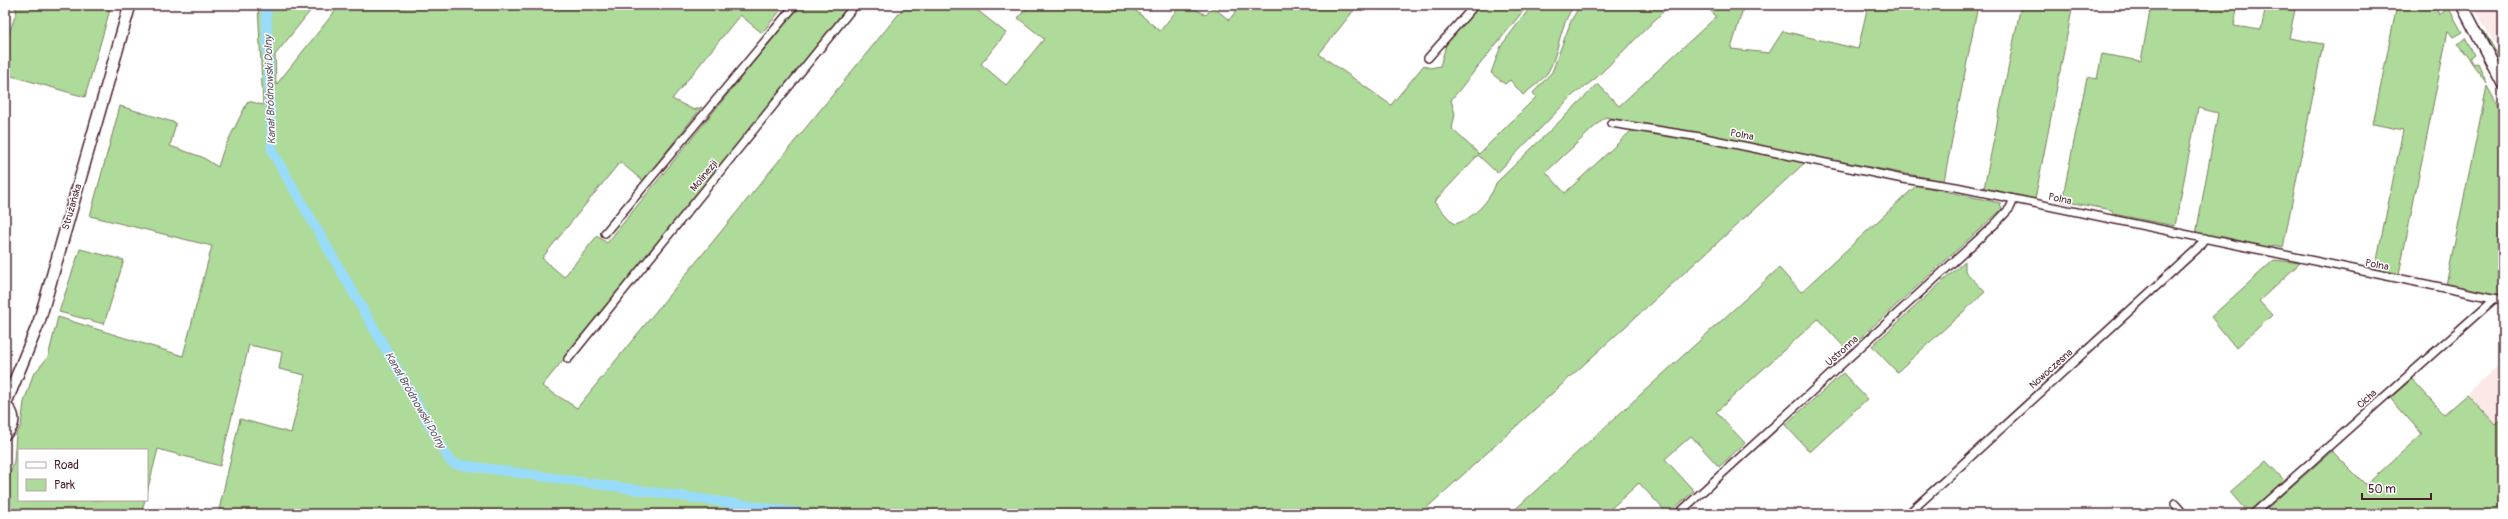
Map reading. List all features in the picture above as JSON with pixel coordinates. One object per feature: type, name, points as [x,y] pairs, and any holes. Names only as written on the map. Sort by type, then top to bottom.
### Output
[{"type":"main road","name":"Strużańska","points":[[5,406],[40,318],[130,5]]},
{"type":"main road","points":[[2462,5],[2503,84]]},
{"type":"main road","points":[[5,406],[11,412],[13,419],[10,430],[5,434]]},
{"type":"street","points":[[605,234],[795,5]]},
{"type":"street","name":"Molinezji","points":[[568,359],[855,5]]},
{"type":"street","points":[[1428,58],[1475,5]]},
{"type":"street","name":"Polna","points":[[1611,123],[1700,137],[1903,179],[2014,199],[2503,300]]},
{"type":"street","name":"Ustronna","points":[[1678,514],[1996,224],[2010,208],[2014,199]]},
{"type":"street","name":"Nowoczesna","points":[[1908,514],[2198,249],[2205,238]]},
{"type":"street","name":"Cicha","points":[[2253,514],[2494,299]]},
{"type":"street","points":[[2175,504],[2184,514]]},
{"type":"shaded area","points":[[2481,5],[2503,5],[2503,57],[2477,13]]},
{"type":"shaded area","points":[[2503,361],[2503,419],[2496,425],[2467,394]]},
{"type":"green space","points":[[12,5],[111,6],[85,97],[5,74],[5,46],[17,10]]},
{"type":"green space","points":[[258,5],[315,5],[275,55],[276,85],[340,5],[785,5],[762,33],[740,15],[672,99],[694,110],[702,107],[643,181],[620,162],[542,258],[564,277],[597,236],[607,243],[800,5],[850,5],[542,386],[577,408],[906,5],[971,5],[1006,33],[981,64],[1006,85],[1044,39],[1018,18],[1029,5],[1129,5],[1160,31],[1181,5],[1188,5],[1206,15],[1213,7],[1229,20],[1241,5],[1358,5],[1319,54],[1391,105],[1424,65],[1430,68],[1440,66],[1447,42],[1479,5],[1528,5],[1451,100],[1455,114],[1452,129],[1479,154],[1536,97],[1533,93],[1552,72],[1571,21],[1580,5],[1670,5],[1595,79],[1573,95],[1497,173],[1478,155],[1434,202],[1454,224],[1467,219],[1480,209],[1490,196],[1496,183],[1598,84],[1619,106],[1716,17],[1706,5],[1744,5],[1731,49],[1769,53],[1783,31],[1858,49],[1868,5],[1978,5],[1944,181],[1605,117],[1546,172],[1565,193],[1632,130],[1809,159],[1420,514],[218,514],[240,419],[291,433],[305,375],[279,369],[282,352],[249,345],[220,466],[158,449],[148,488],[148,449],[18,449],[18,501],[145,501],[141,514],[5,514],[5,490],[14,461],[16,434],[21,426],[24,402],[33,375],[48,357],[58,317],[183,356],[212,246],[90,216],[120,106],[176,123],[170,146],[202,157],[218,167],[223,151],[248,101],[263,105]]},
{"type":"green space","points":[[1532,5],[1575,5],[1566,21],[1548,72],[1540,81],[1523,95],[1510,80],[1505,84],[1491,73],[1501,46]]},
{"type":"green space","points":[[2021,5],[2073,5],[2035,199],[1984,188]]},
{"type":"green space","points":[[2151,5],[2238,5],[2234,26],[2261,30],[2266,5],[2296,5],[2289,38],[2323,44],[2283,248],[2274,246],[2270,248],[2220,236],[2218,239],[2196,234],[2218,113],[2198,108],[2175,226],[2113,214],[2112,210],[2062,201],[2087,77],[2097,79],[2102,54],[2141,61]]},
{"type":"green space","points":[[2397,5],[2435,5],[2439,15],[2445,11],[2441,5],[2447,5],[2462,32],[2453,37],[2448,31],[2399,274],[2375,270],[2403,130],[2373,124]]},
{"type":"green space","points":[[2484,31],[2503,64],[2503,74],[2483,35]]},
{"type":"green space","points":[[2465,38],[2474,55],[2470,58],[2474,64],[2478,63],[2487,84],[2458,44]]},
{"type":"green space","points":[[2487,86],[2503,115],[2503,297],[2446,285]]},
{"type":"green space","points":[[1917,185],[2000,203],[2002,209],[1847,350],[1818,319],[1716,412],[1745,443],[1719,467],[1691,436],[1665,459],[1694,491],[1668,514],[1639,483],[1605,514],[1510,514],[1779,268],[1801,292]]},
{"type":"green space","points":[[80,249],[124,260],[104,324],[59,312]]},
{"type":"green space","points":[[2274,260],[2300,263],[2259,301],[2272,315],[2236,348],[2211,317]]},
{"type":"green space","points":[[1965,261],[1965,271],[1985,292],[1897,372],[1872,346]]},
{"type":"green space","points":[[1843,373],[1867,399],[1810,452],[1785,425]]},
{"type":"green space","points":[[2412,379],[2444,414],[2467,394],[2496,425],[2503,419],[2503,514],[2272,514],[2267,508],[2332,451],[2366,485],[2422,434],[2390,398]]},
{"type":"green space","points":[[2266,461],[2285,481],[2249,514],[2230,492]]},
{"type":"waterway","name":"Kanał Bródnowski Dolny","points":[[266,5],[272,151],[450,461],[455,464],[808,514]]}]
